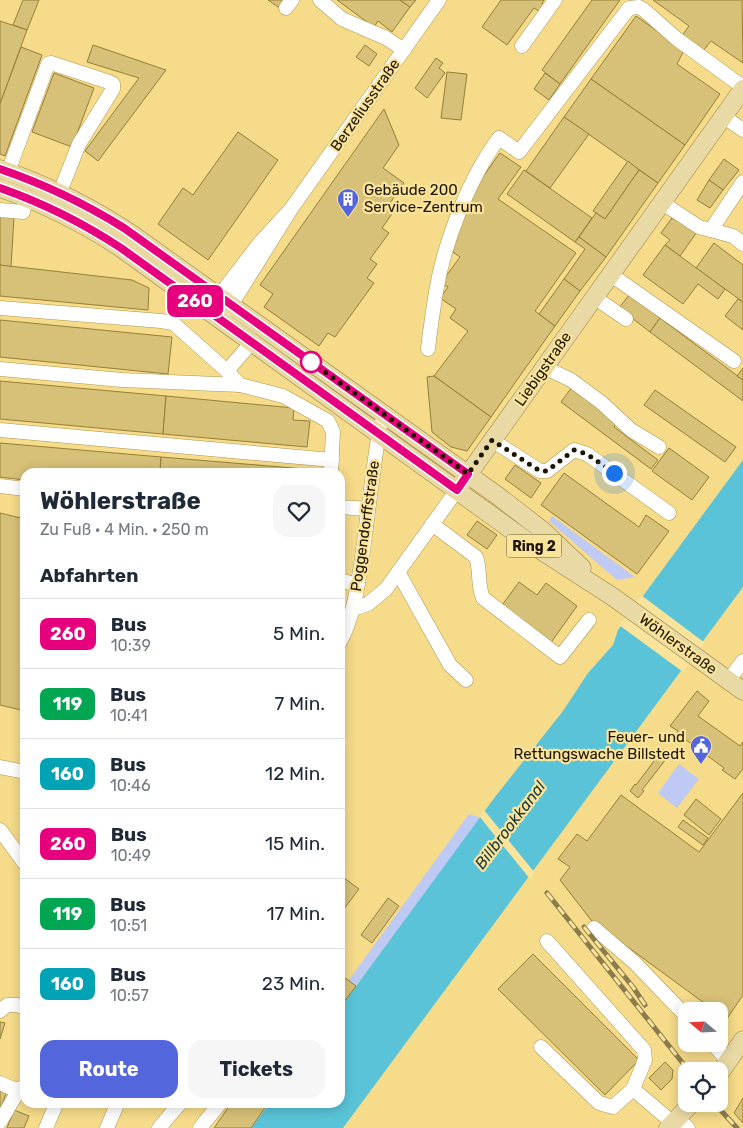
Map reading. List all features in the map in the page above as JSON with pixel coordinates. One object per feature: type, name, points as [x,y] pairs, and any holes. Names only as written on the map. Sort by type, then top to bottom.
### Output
[{"type":"main road","name":"Liebigstraße","points":[[457,490],[743,88]]},
{"type":"main road","name":"Wöhlerstraße","points":[[4,170],[60,192],[120,226],[468,474],[542,530],[613,597]]},
{"type":"main road","name":"Wöhlerstraße","points":[[0,188],[25,205],[68,217],[104,237],[531,544],[613,597],[736,686]]},
{"type":"main road","points":[[728,1062],[743,1040]]},
{"type":"main road","points":[[676,1124],[685,1112]]},
{"type":"street","points":[[320,0],[342,19],[386,38],[404,50]]},
{"type":"street","name":"Berzeliusstraße","points":[[216,316],[225,312],[225,300],[439,0]]},
{"type":"street","points":[[522,46],[555,0]]},
{"type":"street","points":[[428,349],[436,291],[445,255],[469,189],[492,147],[499,138],[519,152],[624,12],[633,3],[644,10],[677,39],[743,88]]},
{"type":"street","points":[[4,170],[48,64],[51,63],[109,82],[113,84],[113,89],[79,144],[60,192]]},
{"type":"street","points":[[723,116],[743,130]]},
{"type":"street","points":[[711,230],[743,182]]},
{"type":"street","points":[[661,202],[699,227],[733,236],[743,244]]},
{"type":"street","points":[[0,210],[25,205]]},
{"type":"street","points":[[610,274],[734,361]]},
{"type":"street","points":[[594,297],[626,319]]},
{"type":"street","points":[[0,308],[169,321],[227,371],[240,385]]},
{"type":"street","points":[[227,371],[252,342]]},
{"type":"street","points":[[544,367],[571,380],[602,403],[631,430],[659,447]]},
{"type":"street","points":[[0,369],[122,380],[240,385],[283,396],[328,422],[333,432],[332,466],[0,430]]},
{"type":"street","name":"Poggendorffstraße","points":[[353,609],[382,412]]},
{"type":"street","points":[[492,440],[540,471],[547,471],[574,450],[587,454],[668,513]]},
{"type":"street","points":[[0,486],[20,488]]},
{"type":"street","name":"Liebigstraße","points":[[353,609],[368,604],[386,589],[457,490]]},
{"type":"street","points":[[345,508],[368,510]]},
{"type":"street","points":[[432,524],[476,557],[480,579],[479,592],[482,598],[560,657],[589,620]]},
{"type":"street","points":[[398,572],[450,665],[466,680]]},
{"type":"street","points":[[345,581],[357,584]]},
{"type":"street","points":[[345,633],[353,609]]},
{"type":"street","points":[[736,686],[743,661]]},
{"type":"street","points":[[0,767],[20,771]]},
{"type":"street","points":[[0,830],[20,857]]},
{"type":"street","points":[[594,928],[634,962],[678,1008]]},
{"type":"street","points":[[541,1047],[598,1102],[613,1107],[633,1090],[645,1060],[644,1050],[548,941]]},
{"type":"street","points":[[0,1011],[7,1005],[20,1006]]},
{"type":"street","points":[[0,1083],[20,1088]]},
{"type":"street","points":[[633,1090],[676,1124]]},
{"type":"street","points":[[0,1122],[20,1092]]},
{"type":"street","points":[[46,1128],[54,1108]]},
{"type":"street","points":[[107,1128],[114,1108]]},
{"type":"street","points":[[159,1128],[176,1108]]},
{"type":"street","points":[[200,1128],[216,1108]]},
{"type":"shaded area","points":[[0,0],[743,0],[743,460],[618,630],[613,645],[588,673],[563,711],[345,1001],[345,468],[20,468],[20,1108],[266,1108],[251,1128],[0,1128]]},
{"type":"shaded area","points":[[552,516],[635,577],[617,580],[549,521]]},
{"type":"shaded area","points":[[743,587],[743,1128],[343,1128]]},
{"type":"shaded area","points":[[679,764],[699,779],[677,808],[658,793]]},
{"type":"shaded area","points":[[469,814],[481,818],[356,986],[349,980]]},
{"type":"water","name":"Billbrookkanal","points":[[743,460],[743,587],[343,1128],[251,1128],[266,1108],[345,1108],[345,1001],[495,797],[563,711],[588,673],[613,645],[618,630]]},
{"type":"pier","points":[[641,595],[705,643],[683,672],[619,625]]},
{"type":"pier","points":[[484,810],[535,873],[530,879],[479,816]]},
{"type":"building","points":[[23,0],[39,0],[27,30],[13,25]]},
{"type":"building","points":[[268,0],[288,0],[281,9]]},
{"type":"building","points":[[337,0],[400,0],[410,7],[392,32],[378,21],[374,27]]},
{"type":"building","points":[[400,0],[416,0],[410,7]]},
{"type":"building","points":[[501,0],[544,0],[542,3],[545,6],[540,12],[534,8],[507,45],[482,27]]},
{"type":"building","points":[[592,0],[620,0],[560,84],[542,70]]},
{"type":"building","points":[[653,0],[742,0],[743,63],[711,41],[702,52],[681,37],[689,26]]},
{"type":"building","points":[[636,16],[684,50],[677,64],[720,94],[685,145],[591,79]]},
{"type":"building","points":[[0,21],[27,30],[0,104]]},
{"type":"building","points":[[93,45],[166,70],[98,161],[85,151],[139,78],[87,62]]},
{"type":"building","points":[[365,45],[377,54],[369,66],[356,57]]},
{"type":"building","points":[[21,47],[42,55],[5,156],[0,154],[0,104]]},
{"type":"building","points":[[436,58],[443,63],[439,68],[445,73],[427,98],[415,88]]},
{"type":"building","points":[[447,72],[467,74],[461,120],[441,118]]},
{"type":"building","points":[[54,73],[94,88],[72,147],[32,132]]},
{"type":"building","points":[[545,73],[560,84],[549,100],[534,89]]},
{"type":"building","points":[[591,79],[685,145],[658,183],[564,117]]},
{"type":"building","name":"Gebäude 200 Service-Zentrum","points":[[384,109],[399,145],[383,168],[404,183],[390,203],[396,208],[382,228],[389,233],[370,259],[377,264],[367,278],[374,283],[335,337],[328,333],[319,346],[264,307],[273,294],[260,285]]},
{"type":"building","points":[[564,117],[589,134],[550,188],[526,171]]},
{"type":"building","points":[[238,132],[278,160],[208,260],[158,224],[183,188],[193,195]]},
{"type":"building","points":[[500,153],[521,167],[498,199],[576,253],[535,311],[555,326],[491,417],[434,376],[468,331],[450,318],[456,309],[440,298],[448,287],[441,283],[460,257],[450,250],[472,192]]},
{"type":"building","points":[[724,159],[739,170],[723,190],[709,180]]},
{"type":"building","points":[[628,161],[639,170],[605,219],[593,211]]},
{"type":"building","points":[[524,170],[592,218],[575,242],[507,194]]},
{"type":"building","points":[[639,170],[658,183],[606,257],[579,237],[596,213],[605,219]]},
{"type":"building","points":[[709,180],[723,190],[710,208],[697,200]]},
{"type":"building","points":[[0,216],[14,218],[11,267],[0,265]]},
{"type":"building","points":[[672,218],[697,232],[680,256],[665,245],[670,240],[661,233]]},
{"type":"building","points":[[579,237],[606,257],[580,291],[564,279],[585,249],[575,242]]},
{"type":"building","points":[[714,243],[743,265],[743,302],[696,268]]},
{"type":"building","points":[[665,245],[725,289],[718,299],[698,284],[683,304],[643,275]]},
{"type":"building","points":[[0,265],[132,280],[149,288],[148,310],[0,296]]},
{"type":"building","points":[[564,279],[580,291],[555,326],[539,314]]},
{"type":"building","points":[[629,295],[660,318],[650,332],[619,308]]},
{"type":"building","points":[[738,299],[743,302],[743,330],[725,316]]},
{"type":"building","points":[[660,318],[743,380],[743,401],[650,332]]},
{"type":"building","points":[[0,320],[172,337],[168,374],[0,357]]},
{"type":"building","points":[[743,368],[743,380],[737,376]]},
{"type":"building","points":[[434,376],[491,417],[467,451],[451,447],[432,432],[427,377]]},
{"type":"building","points":[[0,381],[166,396],[163,434],[0,419]]},
{"type":"building","points":[[572,387],[618,421],[614,427],[658,460],[651,469],[561,402]]},
{"type":"building","points":[[655,390],[736,447],[725,462],[644,405]]},
{"type":"building","points":[[166,396],[294,408],[293,420],[310,421],[307,447],[163,434]]},
{"type":"building","points":[[0,443],[161,457],[160,468],[20,468],[20,479],[0,477]]},
{"type":"building","points":[[669,448],[709,477],[692,500],[652,471]]},
{"type":"building","points":[[161,457],[293,468],[160,468]]},
{"type":"building","points":[[515,465],[541,483],[531,498],[505,479]]},
{"type":"building","points":[[564,473],[639,527],[646,515],[669,531],[637,574],[541,505]]},
{"type":"building","points":[[0,513],[20,518],[20,710],[0,705]]},
{"type":"building","points":[[477,521],[497,535],[487,549],[467,535]]},
{"type":"building","points":[[519,582],[537,595],[546,583],[577,606],[550,644],[500,608]]},
{"type":"building","points":[[697,691],[709,701],[698,716],[740,746],[743,742],[743,769],[735,779],[722,770],[724,768],[682,737],[677,743],[672,740],[678,731],[670,726]]},
{"type":"building","points":[[663,749],[670,754],[638,798],[630,791]]},
{"type":"building","points":[[743,793],[743,995],[728,1017],[728,1002],[703,1002],[591,920],[560,880],[570,867],[558,859],[577,834],[587,841],[621,795],[699,852]]},
{"type":"building","points":[[696,799],[721,819],[709,835],[684,815]]},
{"type":"building","points":[[683,820],[708,838],[703,845],[678,827]]},
{"type":"building","points":[[345,879],[359,889],[345,907]]},
{"type":"building","points":[[388,898],[399,906],[372,943],[361,935]]},
{"type":"building","points":[[533,954],[639,1060],[605,1095],[498,989]]},
{"type":"building","points":[[345,978],[356,986],[345,1000]]},
{"type":"building","points":[[0,1022],[5,1023],[0,1039]]},
{"type":"building","points":[[665,1062],[673,1070],[672,1079],[661,1090],[649,1078]]},
{"type":"building","points":[[0,1088],[7,1091],[0,1110]]},
{"type":"building","points":[[743,1098],[743,1123],[734,1113]]},
{"type":"building","points":[[228,1108],[265,1108],[251,1128],[214,1128]]},
{"type":"building","points":[[14,1110],[29,1116],[24,1128],[7,1128]]},
{"type":"railway","points":[[547,893],[682,1062]]},
{"type":"railway","points":[[584,927],[633,987],[645,1005]]},
{"type":"railway","points":[[722,1112],[737,1128]]},
{"type":"bus line","name":"260","points":[[0,169],[59,191],[124,228],[468,474],[457,490],[121,248],[68,217],[35,201],[0,188]]},
{"type":"place","name":"Gebäude 200 Service-Zentrum","points":[[348,218]]},
{"type":"place","name":"Feuer- und Rettungswache Billstedt","points":[[701,765]]},
{"type":"route","points":[[311,362],[468,474],[492,440],[540,471],[547,471],[574,450],[587,454],[614,473]]}]
